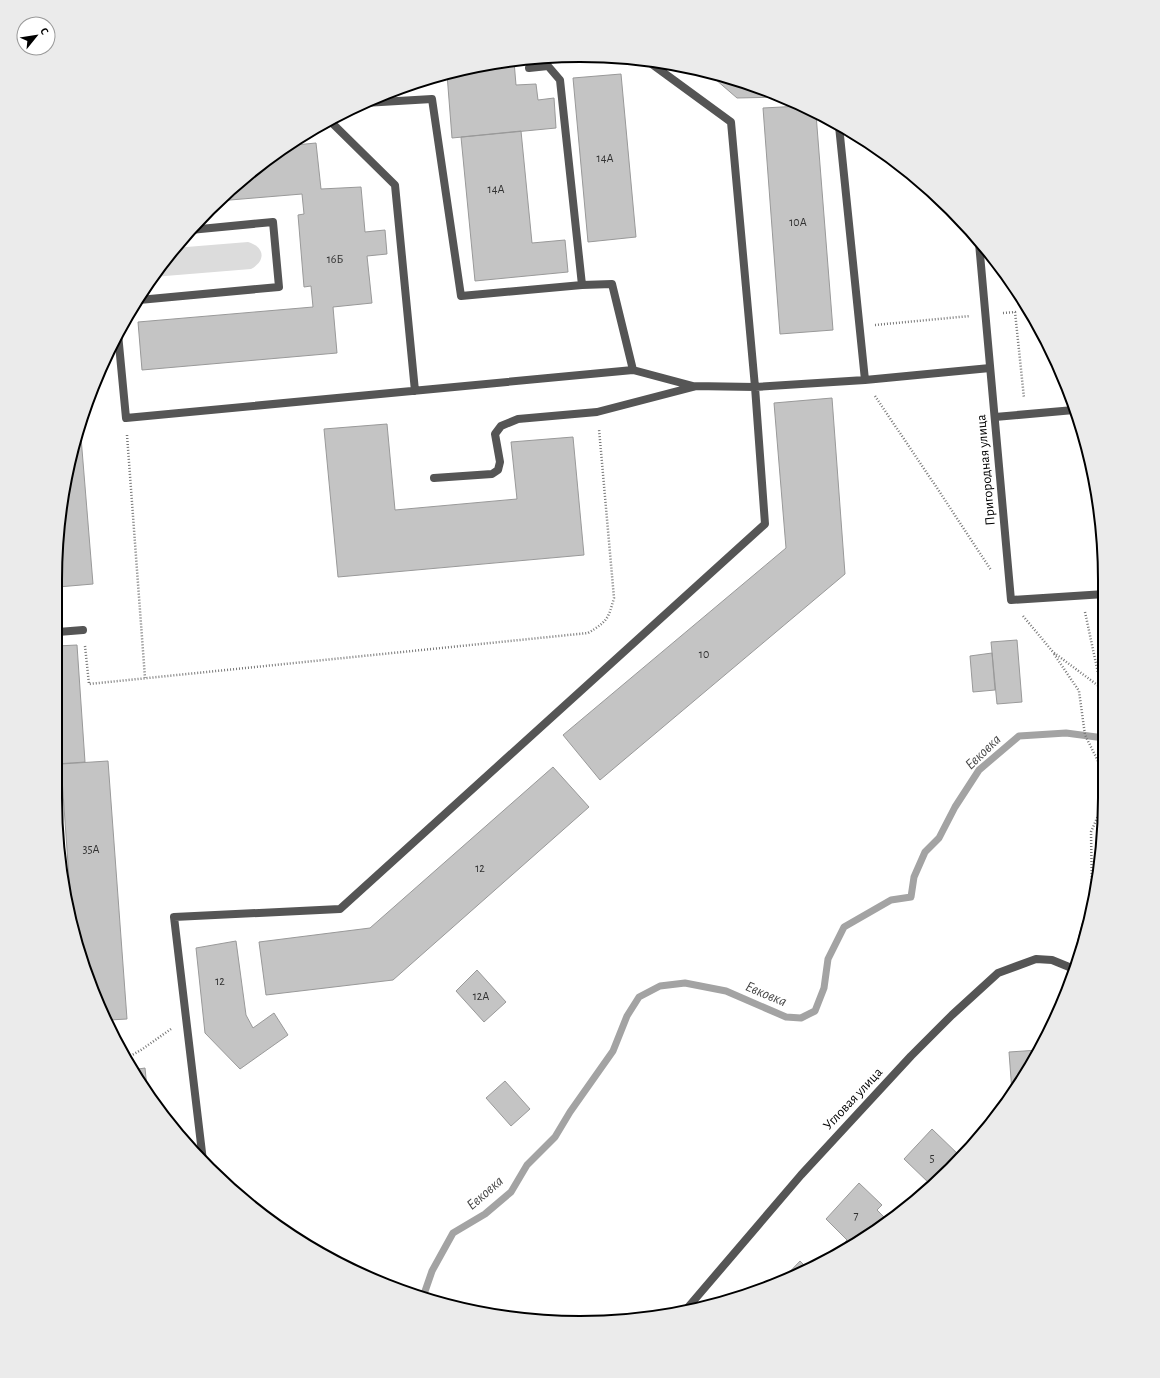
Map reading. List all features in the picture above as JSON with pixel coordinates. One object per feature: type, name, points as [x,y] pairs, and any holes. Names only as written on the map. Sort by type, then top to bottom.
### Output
[{"type":"street","points":[[529,68],[548,66],[560,80],[582,285]]},
{"type":"street","points":[[202,1151],[174,917],[340,909],[765,524],[731,122],[655,67]]},
{"type":"street","points":[[380,102],[432,99],[461,296],[582,285],[612,284],[634,370]]},
{"type":"street","points":[[333,124],[395,185],[415,391]]},
{"type":"street","points":[[840,131],[865,380]]},
{"type":"street","points":[[144,300],[279,287],[272,222],[200,229]]},
{"type":"street","name":"Пригородная улица","points":[[980,251],[1010,600]]},
{"type":"street","points":[[119,344],[126,418],[634,370],[693,386],[754,387],[865,380],[990,368]]},
{"type":"street","points":[[434,478],[492,474],[498,470],[500,462],[495,434],[501,426],[518,420],[597,412],[693,386]]},
{"type":"street","points":[[995,417],[1070,410]]},
{"type":"street","points":[[1010,600],[1098,595]]},
{"type":"street","points":[[62,632],[83,630]]},
{"type":"street","name":"Угловая улица","points":[[691,1304],[806,1169],[911,1056],[952,1015],[998,973],[1036,959],[1052,960],[1070,968]]},
{"type":"path","points":[[865,380],[993,574]]},
{"type":"path","points":[[83,630],[89,684],[588,632],[602,624],[610,614],[614,598],[597,412]]},
{"type":"path","points":[[126,418],[145,678]]},
{"type":"path","points":[[1082,596],[1098,673]]},
{"type":"path","points":[[1010,600],[1053,652],[1079,692],[1085,735],[1098,761]]},
{"type":"path","points":[[1053,652],[1098,686]]},
{"type":"path","points":[[1092,878],[1091,832],[1097,817]]},
{"type":"path","points":[[130,1056],[186,1019]]},
{"type":"shaded area","points":[[248,242],[258,247],[262,254],[259,262],[251,269],[161,276],[183,247]]},
{"type":"building","points":[[514,66],[516,85],[536,84],[538,100],[554,98],[556,128],[452,138],[447,80]]},
{"type":"building","points":[[621,74],[636,237],[588,242],[573,78]]},
{"type":"building","points":[[717,81],[747,89],[769,97],[737,98]]},
{"type":"building","points":[[790,107],[816,119],[833,330],[780,334],[763,108]]},
{"type":"building","points":[[521,131],[532,243],[565,240],[568,272],[475,281],[461,137]]},
{"type":"building","points":[[316,143],[321,189],[361,187],[365,232],[385,230],[387,254],[367,256],[372,303],[333,307],[337,353],[142,370],[138,322],[313,307],[311,286],[304,287],[298,215],[304,214],[302,194],[228,200],[265,169],[299,145]]},
{"type":"building","points":[[832,398],[845,574],[600,780],[563,735],[786,548],[774,403]]},
{"type":"building","points":[[387,424],[395,510],[517,499],[511,442],[573,437],[584,555],[338,577],[324,429]]},
{"type":"building","points":[[81,441],[93,584],[62,587],[66,512]]},
{"type":"building","points":[[1017,640],[1022,702],[997,704],[991,642]]},
{"type":"building","points":[[77,645],[85,762],[62,764],[62,646]]},
{"type":"building","points":[[992,653],[995,690],[973,692],[970,656]]},
{"type":"building","points":[[108,761],[127,1019],[112,1020],[89,965],[80,932],[70,885],[62,764]]},
{"type":"building","points":[[553,767],[589,807],[393,980],[266,995],[259,942],[370,928]]},
{"type":"building","points":[[236,941],[246,1015],[253,1028],[274,1013],[288,1035],[240,1069],[205,1033],[196,948]]},
{"type":"building","points":[[477,970],[506,1002],[484,1022],[456,991]]},
{"type":"building","points":[[1033,1050],[1011,1085],[1009,1052]]},
{"type":"building","points":[[145,1068],[146,1082],[138,1069]]},
{"type":"building","points":[[505,1081],[530,1109],[511,1126],[486,1098]]},
{"type":"building","points":[[932,1129],[957,1153],[928,1182],[904,1159]]},
{"type":"building","points":[[859,1183],[882,1205],[877,1210],[884,1217],[843,1245],[847,1240],[826,1219]]},
{"type":"building","points":[[800,1261],[804,1265],[790,1272]]},
{"type":"waterway","name":"Евковка","points":[[425,1292],[432,1271],[453,1233],[485,1214],[511,1192],[527,1165],[555,1137],[570,1112],[613,1051],[627,1016],[639,997],[660,986],[685,983],[726,991],[786,1017],[801,1018],[815,1011],[824,988],[828,959],[844,927],[891,900],[911,897],[914,877],[925,852],[939,838],[955,807],[979,770],[1019,736],[1066,733],[1098,737]]}]
